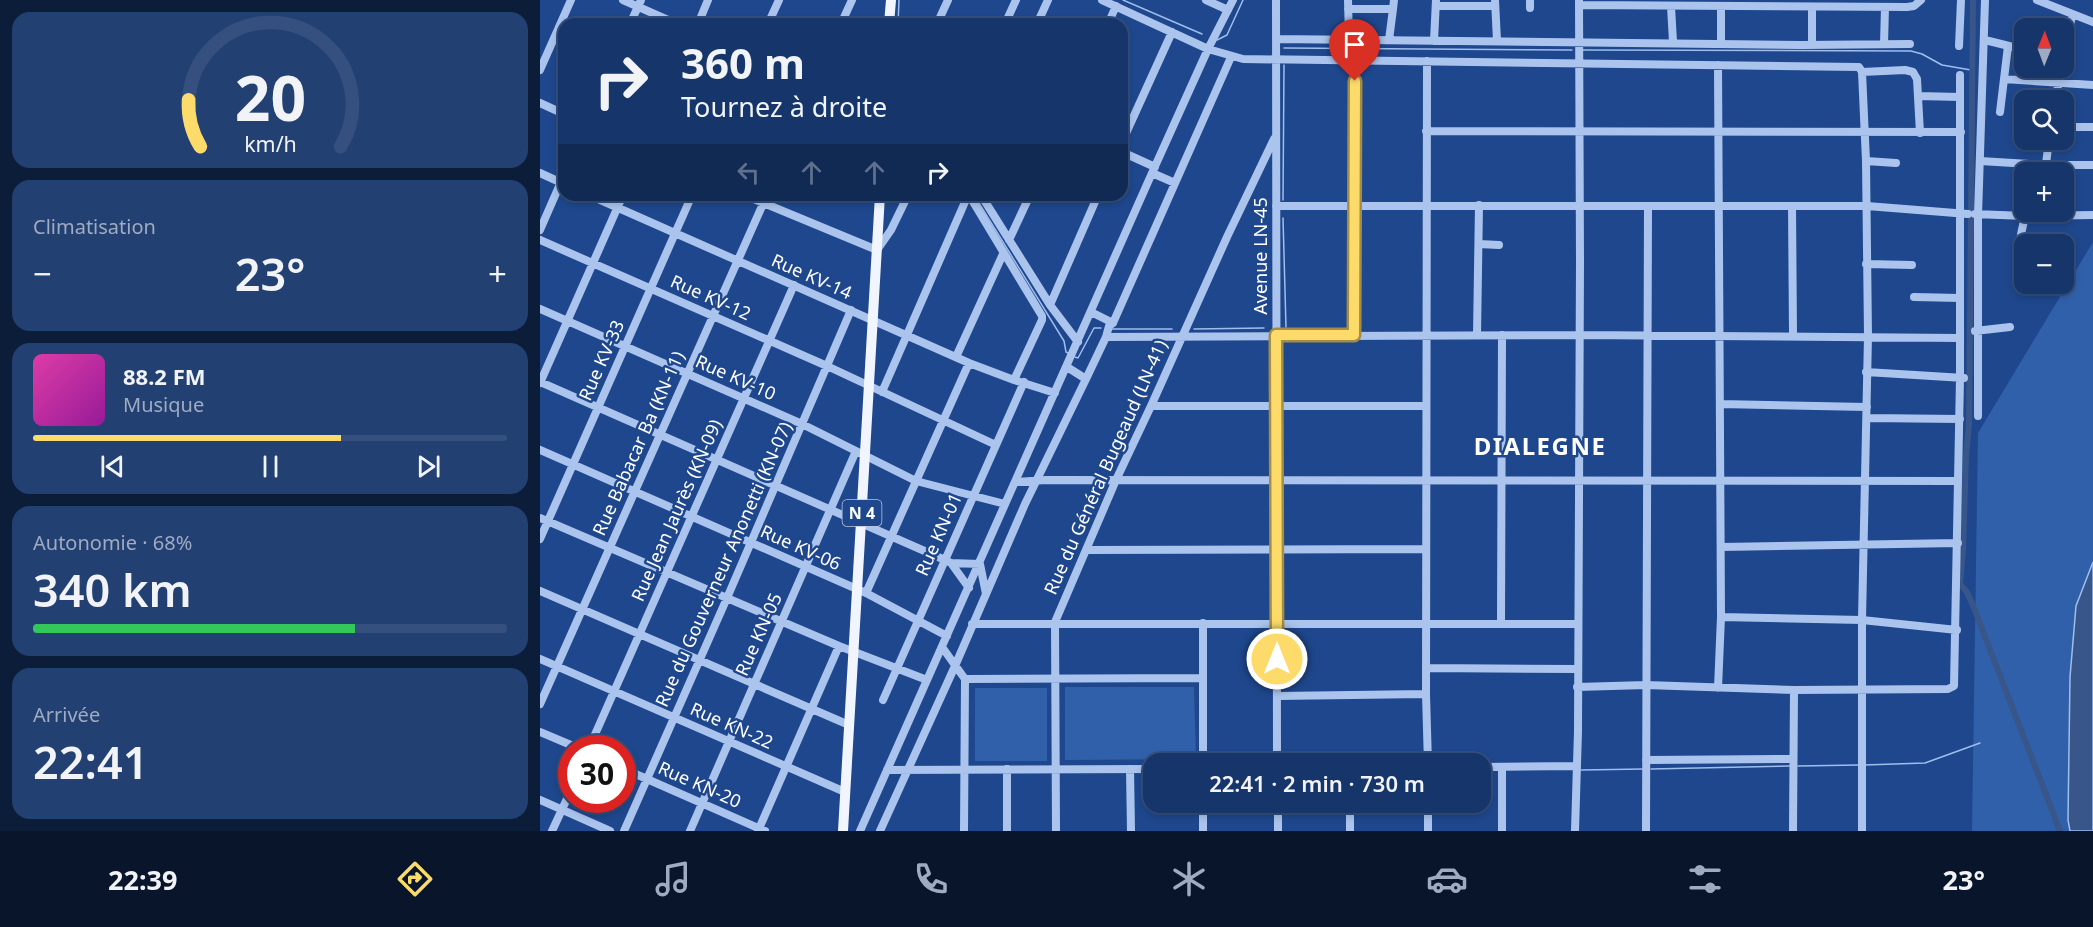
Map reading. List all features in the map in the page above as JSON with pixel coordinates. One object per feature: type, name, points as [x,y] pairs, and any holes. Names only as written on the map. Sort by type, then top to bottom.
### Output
[{"type":"main road","points":[[890,18],[891,0]]},
{"type":"main road","name":"N 4","points":[[842,831],[853,651],[862,592],[861,453],[869,386],[880,201]]},
{"type":"street","points":[[563,18],[571,0]]},
{"type":"street","points":[[623,0],[639,3],[666,18]]},
{"type":"street","points":[[700,18],[708,0]]},
{"type":"street","points":[[771,18],[779,0]]},
{"type":"street","points":[[844,18],[852,0]]},
{"type":"street","points":[[940,18],[948,0]]},
{"type":"street","points":[[1008,18],[1016,0]]},
{"type":"street","points":[[1040,18],[1048,0]]},
{"type":"street","points":[[1102,0],[1208,49],[1231,57],[1276,60],[1856,66],[1862,72],[1866,161],[1868,336],[1862,620],[1862,831]]},
{"type":"street","points":[[1206,0],[1228,10]]},
{"type":"street","points":[[860,831],[1208,49],[1233,0]]},
{"type":"street","name":"Avenue LN-45","points":[[1276,0],[1277,753]]},
{"type":"street","points":[[1575,831],[1578,687],[1579,2],[1671,6],[1910,7],[1921,0]]},
{"type":"street","points":[[1959,46],[1961,0]]},
{"type":"street","points":[[1578,687],[1646,685],[1794,690],[1951,688],[1955,684],[1960,419],[1970,378],[1967,333],[1960,298],[1980,161],[1985,0]]},
{"type":"street","points":[[2037,0],[2048,2],[2072,15],[2093,22]]},
{"type":"street","points":[[633,18],[639,3]]},
{"type":"street","points":[[1434,41],[1436,3],[1495,3],[1497,41]]},
{"type":"street","points":[[1349,39],[1348,4],[1394,5],[1389,40]]},
{"type":"street","points":[[1111,18],[1116,6]]},
{"type":"street","points":[[1671,6],[1672,42]]},
{"type":"street","points":[[1721,6],[1721,44]]},
{"type":"street","points":[[1812,7],[1812,45]]},
{"type":"street","points":[[1884,44],[1885,7]]},
{"type":"street","points":[[540,70],[558,29]]},
{"type":"street","points":[[1128,129],[1172,32]]},
{"type":"street","points":[[1276,39],[1910,44]]},
{"type":"street","points":[[1985,40],[2014,47]]},
{"type":"street","points":[[2000,112],[2008,46]]},
{"type":"street","points":[[880,831],[955,666],[1024,504],[1086,379],[1109,326],[1113,323],[1231,57]]},
{"type":"street","points":[[1354,335],[1355,61]]},
{"type":"street","points":[[1427,61],[1428,753]]},
{"type":"street","points":[[1718,65],[1721,547],[1718,688]]},
{"type":"street","points":[[1862,72],[1910,70],[1917,79],[1920,133]]},
{"type":"street","points":[[1960,75],[1960,132],[1971,214],[1967,333],[1970,378],[1978,416]]},
{"type":"street","points":[[2057,90],[2059,78]]},
{"type":"street","points":[[2004,79],[2093,85]]},
{"type":"street","points":[[1917,96],[1960,97]]},
{"type":"street","points":[[540,103],[558,111]]},
{"type":"street","points":[[2074,127],[2093,128]]},
{"type":"street","points":[[1426,131],[1960,132]]},
{"type":"street","name":"Rue du Général Bugeaud (LN-41)","points":[[1056,831],[1055,622],[1116,480],[1276,136]]},
{"type":"street","points":[[1128,155],[1175,183]]},
{"type":"street","points":[[1866,161],[1896,163]]},
{"type":"street","points":[[1980,161],[2014,165]]},
{"type":"street","points":[[2074,167],[2093,165]]},
{"type":"street","points":[[540,173],[558,178]]},
{"type":"street","points":[[540,230],[558,191]]},
{"type":"street","name":"Rue KV-14","points":[[603,201],[969,363],[1055,393]]},
{"type":"street","points":[[620,201],[540,382],[948,561],[980,564]]},
{"type":"street","name":"Rue KV-33","points":[[540,539],[544,519],[573,464],[689,201]]},
{"type":"street","name":"Rue Babacar Ba (KN-11)","points":[[540,704],[764,201]]},
{"type":"street","points":[[769,201],[877,250],[891,230],[905,201]]},
{"type":"street","points":[[882,392],[966,201]]},
{"type":"street","points":[[975,201],[1009,240],[1050,305],[1078,342]]},
{"type":"street","points":[[981,201],[982,208],[1003,254],[1042,316],[1014,380]]},
{"type":"street","points":[[1009,240],[1027,201]]},
{"type":"street","points":[[1050,305],[1095,201]]},
{"type":"street","points":[[1276,206],[1579,204],[1867,206],[2014,216]]},
{"type":"street","points":[[1477,335],[1479,205]]},
{"type":"street","points":[[1646,831],[1648,206]]},
{"type":"street","points":[[1792,206],[1793,335]]},
{"type":"street","points":[[2074,215],[2093,215]]},
{"type":"street","name":"Rue KV-12","points":[[540,240],[770,340],[996,445]]},
{"type":"street","points":[[1479,244],[1499,244]]},
{"type":"street","points":[[956,357],[1003,254]]},
{"type":"street","points":[[1866,264],[1912,265]]},
{"type":"street","name":"Rue Jean Jaurès (KN-09)","points":[[595,735],[794,285]]},
{"type":"street","points":[[1914,297],[1960,298]]},
{"type":"street","name":"Rue KV-10","points":[[540,309],[802,424],[916,481],[1005,504]]},
{"type":"street","name":"Rue du Gouverneur Anonetti (KN-07)","points":[[624,831],[851,310]]},
{"type":"street","points":[[1090,312],[1113,323]]},
{"type":"street","points":[[1106,337],[1182,335],[1868,336],[1967,333],[2010,327]]},
{"type":"street","points":[[1501,623],[1502,335]]},
{"type":"street","points":[[862,592],[891,537],[969,363]]},
{"type":"street","points":[[1067,367],[1086,379]]},
{"type":"street","points":[[1866,372],[1970,378]]},
{"type":"street","name":"Rue KN-01","points":[[884,700],[917,622],[948,561],[972,497],[1024,382]]},
{"type":"street","points":[[1720,404],[1867,406]]},
{"type":"street","points":[[1151,406],[1426,406]]},
{"type":"street","points":[[1867,418],[1960,419]]},
{"type":"street","name":"Rue KV-06","points":[[540,450],[862,592],[947,636]]},
{"type":"street","name":"Rue KN-05","points":[[690,831],[830,510],[861,453]]},
{"type":"street","points":[[1016,482],[1037,480],[1958,481]]},
{"type":"street","points":[[544,519],[839,646],[927,680]]},
{"type":"street","points":[[1721,547],[1959,543]]},
{"type":"street","points":[[1086,550],[1426,549]]},
{"type":"street","points":[[948,561],[969,588]]},
{"type":"street","points":[[980,564],[986,594]]},
{"type":"street","points":[[540,591],[849,725]]},
{"type":"street","points":[[1721,617],[1862,620],[1957,630]]},
{"type":"street","points":[[972,624],[1055,622],[1578,624]]},
{"type":"street","points":[[1203,623],[1203,753]]},
{"type":"street","points":[[761,830],[839,646]]},
{"type":"street","points":[[942,647],[965,679],[964,831]]},
{"type":"street","name":"Rue KN-22","points":[[540,659],[845,792]]},
{"type":"street","points":[[1426,668],[1578,669]]},
{"type":"street","points":[[965,679],[1203,678]]},
{"type":"street","points":[[1793,831],[1794,690]]},
{"type":"street","points":[[1277,696],[1426,694]]},
{"type":"street","points":[[540,732],[558,740]]},
{"type":"street","points":[[1646,760],[1793,759]]},
{"type":"street","points":[[1491,767],[1577,766]]},
{"type":"street","points":[[1502,767],[1502,831]]},
{"type":"street","points":[[1007,769],[1007,831]]},
{"type":"street","points":[[1130,769],[1131,831]]},
{"type":"street","points":[[887,770],[1143,769]]},
{"type":"street","name":"Rue KN-20","points":[[636,774],[761,830]]},
{"type":"street","points":[[540,800],[558,807]]},
{"type":"street","points":[[552,831],[560,813]]},
{"type":"street","points":[[571,813],[610,831]]},
{"type":"street","points":[[1203,813],[1203,831]]},
{"type":"street","points":[[1278,813],[1278,831]]},
{"type":"street","points":[[1350,813],[1350,831]]},
{"type":"street","points":[[1428,813],[1428,831]]},
{"type":"shaded area","points":[[2093,242],[2093,831],[1972,831],[1978,433],[2062,294],[2074,294],[2074,274]]},
{"type":"shaded area","points":[[2093,562],[2093,831],[2070,831],[2068,820],[2070,677],[2076,606]]},
{"type":"shaded area","points":[[1065,687],[1194,687],[1196,753],[1143,753],[1143,759],[1065,760]]},
{"type":"shaded area","points":[[975,688],[1047,688],[1047,761],[975,761]]},
{"type":"waterway","points":[[898,18],[899,0]]},
{"type":"waterway","points":[[1123,0],[1202,34]]},
{"type":"waterway","points":[[1217,40],[1227,35],[1243,0]]},
{"type":"waterway","points":[[1973,0],[1969,425],[1960,584],[1967,592],[1974,608],[2060,831]]},
{"type":"waterway","points":[[1284,48],[1572,50]]},
{"type":"waterway","points":[[1583,50],[1911,51],[1942,65],[1971,70]]},
{"type":"waterway","points":[[1283,200],[1284,65]]},
{"type":"waterway","points":[[978,201],[1064,341],[1068,353]]},
{"type":"waterway","points":[[1283,218],[1286,327]]},
{"type":"waterway","points":[[1075,357],[1078,358],[1094,328],[1101,328]]},
{"type":"waterway","points":[[1194,329],[1264,328]]},
{"type":"waterway","points":[[1111,329],[1172,329]]},
{"type":"waterway","points":[[1864,765],[1925,763],[1980,743]]},
{"type":"waterway","points":[[1798,766],[1859,765]]},
{"type":"waterway","points":[[1651,769],[1790,766]]},
{"type":"waterway","points":[[1581,770],[1643,769]]},
{"type":"district","name":"DIALEGNE","points":[[1540,445]]},
{"type":"route","points":[[1277,659],[1276,335],[1354,335],[1355,81]]}]
